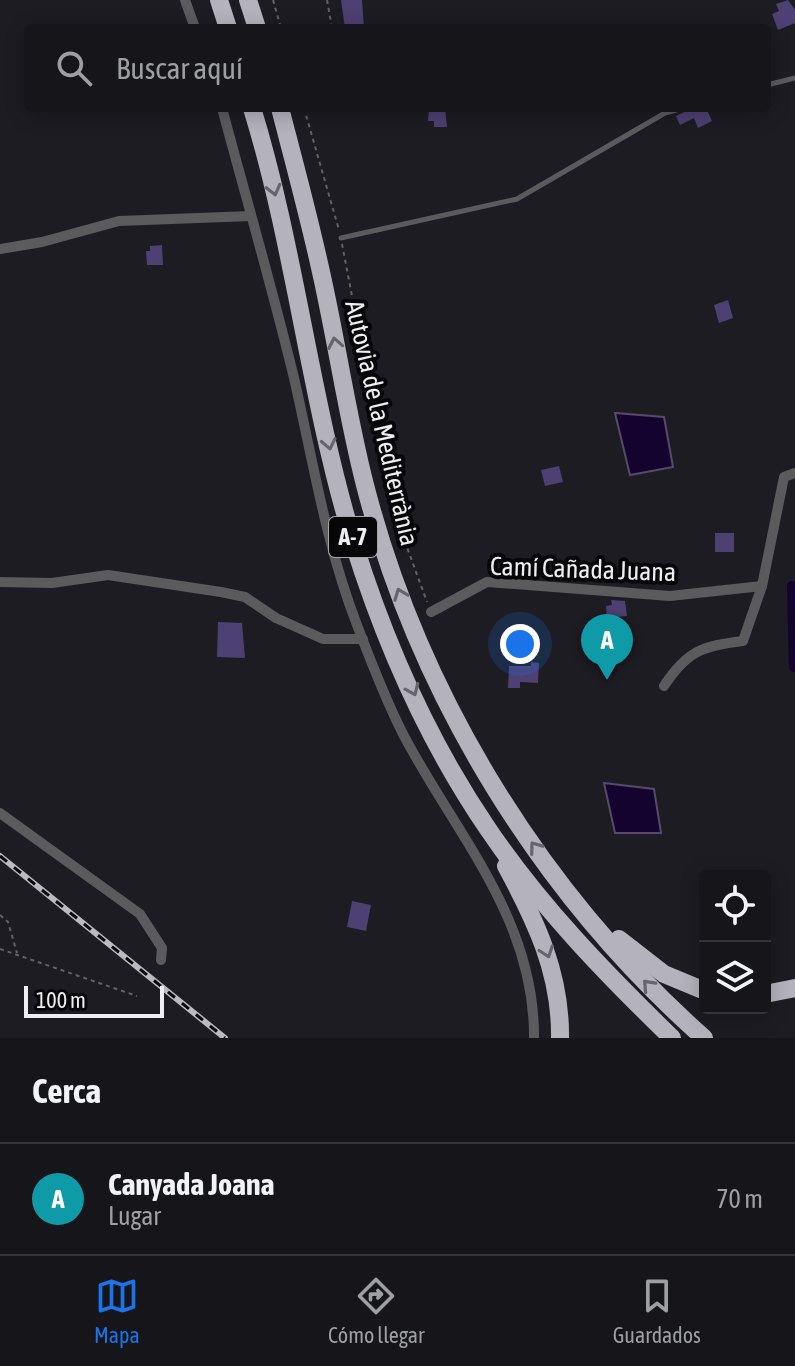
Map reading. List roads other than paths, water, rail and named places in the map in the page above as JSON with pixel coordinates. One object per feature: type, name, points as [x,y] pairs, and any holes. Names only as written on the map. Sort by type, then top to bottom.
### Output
[{"type":"highway","points":[[219,0],[227,24]]},
{"type":"highway","points":[[248,0],[256,24]]},
{"type":"highway","name":"Autovia de la Mediterrània","points":[[253,112],[291,262],[330,451],[355,545],[380,615],[430,730],[489,831],[556,917],[672,1038]]},
{"type":"highway","name":"Autovia de la Mediterrània","points":[[281,112],[321,273],[365,486],[394,581],[418,641],[474,752],[528,838],[581,911],[657,994],[704,1038]]},
{"type":"highway","points":[[489,831],[550,957],[557,993],[560,1038]]},
{"type":"highway","points":[[581,911],[664,974],[699,989]]},
{"type":"highway","points":[[771,993],[795,988]]},
{"type":"street","points":[[185,0],[194,24]]},
{"type":"street","points":[[223,112],[293,377],[332,551],[363,639],[403,734],[503,901],[523,955],[534,1007],[534,1038]]},
{"type":"street","points":[[0,249],[42,242],[119,221],[251,216]]},
{"type":"street","points":[[664,686],[679,663],[706,645],[743,641],[762,586],[784,477],[795,473]]},
{"type":"street","points":[[0,582],[52,583],[108,575],[221,592],[245,597],[276,618],[323,639],[363,639]]},
{"type":"street","name":"Camí Cañada Juana","points":[[431,612],[487,582],[670,596],[762,586]]},
{"type":"street","points":[[0,813],[140,914],[162,948],[161,960]]},
{"type":"lane","points":[[771,84],[795,78]]},
{"type":"lane","points":[[341,238],[517,199],[669,112]]},
{"type":"waterway","points":[[792,586],[794,667]]},
{"type":"railway","points":[[0,856],[225,1038]]},
{"type":"place","name":"Canyada Joana","points":[[607,680]]}]
